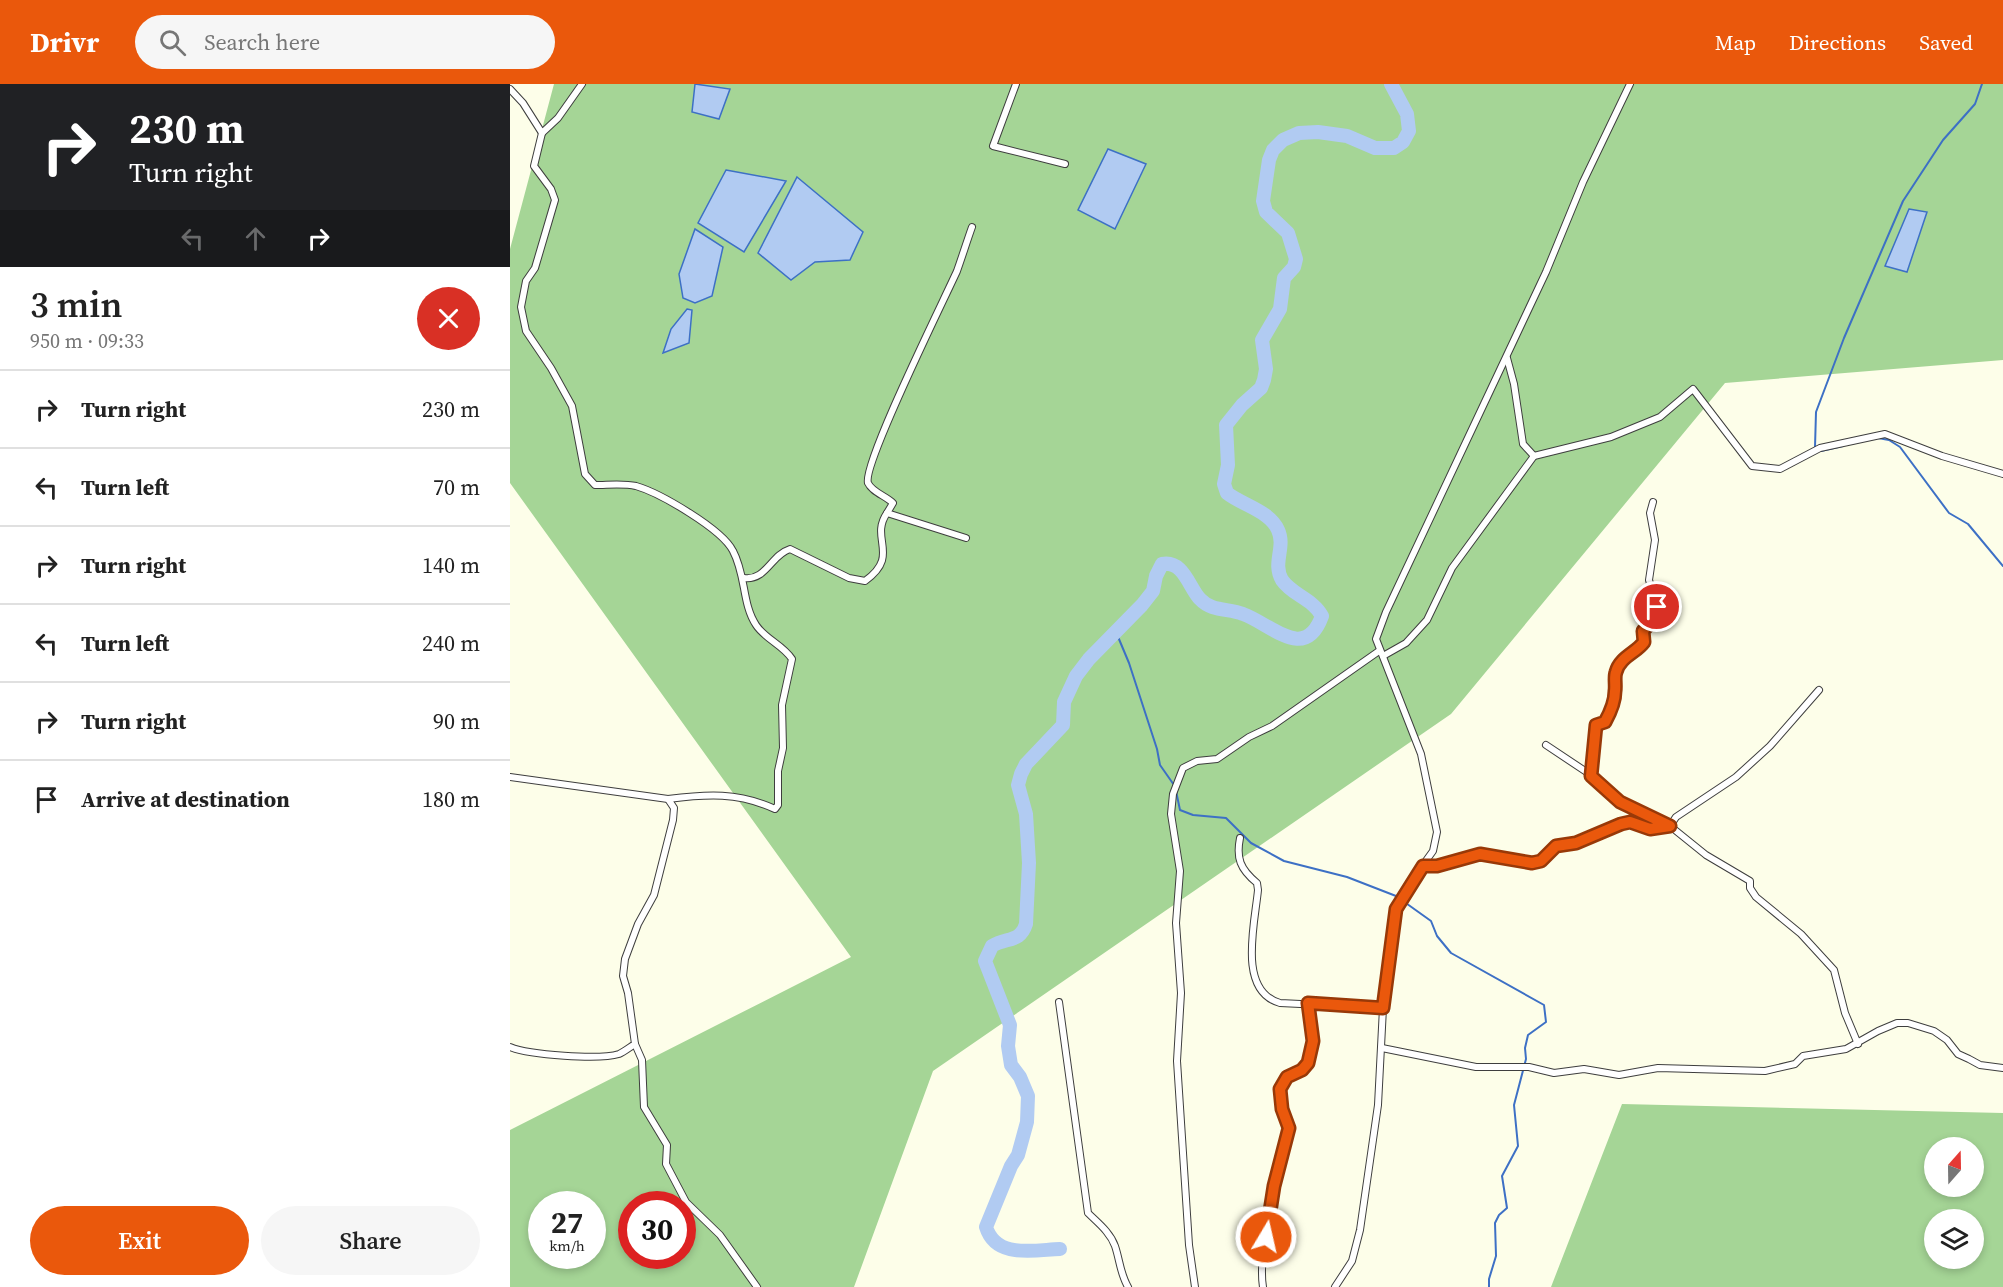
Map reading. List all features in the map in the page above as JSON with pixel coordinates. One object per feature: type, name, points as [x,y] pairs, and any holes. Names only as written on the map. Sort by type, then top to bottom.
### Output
[{"type":"street","points":[[510,777],[668,799],[710,794],[757,801],[775,808],[778,805],[778,771],[783,748],[782,705],[792,659],[756,626],[749,611],[744,578],[732,549],[713,528],[661,495],[633,486],[595,485],[585,474],[572,406],[551,368],[526,331],[521,307],[526,281],[535,268],[555,200],[551,189],[534,166],[542,133],[558,118],[582,84]]},
{"type":"street","points":[[1016,84],[993,146],[1065,164]]},
{"type":"street","points":[[1335,1287],[1352,1261],[1358,1245],[1378,1105],[1383,1008],[1396,909],[1409,893],[1415,876],[1433,851],[1437,832],[1421,754],[1376,639],[1386,612],[1507,358],[1583,182],[1630,84]]},
{"type":"street","points":[[510,89],[523,103],[542,133]]},
{"type":"street","points":[[744,578],[753,579],[761,575],[781,552],[790,549],[849,578],[866,581],[882,566],[885,558],[882,529],[893,503],[872,488],[868,482],[869,472],[887,424],[957,270],[972,227]]},
{"type":"street","points":[[1507,358],[1514,384],[1522,444],[1534,456]]},
{"type":"street","points":[[1195,1287],[1189,1245],[1177,1061],[1181,993],[1176,924],[1180,871],[1171,814],[1174,790],[1183,768],[1197,761],[1217,759],[1249,737],[1272,726],[1381,653],[1406,643],[1428,621],[1452,568],[1534,456],[1611,437],[1660,417],[1693,389],[1752,466],[1780,469],[1820,448],[1885,434],[1942,456],[2003,474]]},
{"type":"street","points":[[1591,776],[1596,725],[1605,722],[1610,712],[1615,694],[1615,672],[1624,658],[1637,652],[1644,642],[1643,631],[1650,623],[1657,607],[1649,580],[1656,540],[1650,513],[1653,502]]},
{"type":"street","points":[[888,513],[966,538]]},
{"type":"street","points":[[1423,866],[1437,866],[1480,854],[1532,863],[1541,861],[1556,846],[1576,843],[1621,824],[1630,822],[1650,829],[1670,826],[1676,817],[1736,777],[1762,754],[1819,690]]},
{"type":"street","points":[[1546,745],[1591,776],[1620,802],[1670,826],[1706,855],[1750,881],[1750,888],[1756,897],[1801,934],[1834,970],[1845,1013],[1858,1044]]},
{"type":"street","points":[[668,799],[674,808],[673,820],[654,895],[638,924],[625,959],[623,976],[628,993],[635,1044],[642,1060],[644,1107],[666,1145],[666,1164],[686,1202],[720,1235],[757,1287]]},
{"type":"street","points":[[1240,838],[1238,860],[1247,876],[1257,883],[1258,890],[1252,957],[1255,984],[1272,1000],[1383,1008]]},
{"type":"street","points":[[1059,1002],[1088,1213],[1107,1231],[1115,1246],[1120,1274],[1128,1287]]},
{"type":"street","points":[[1263,1287],[1266,1237],[1274,1186],[1289,1128],[1282,1109],[1280,1089],[1287,1077],[1302,1070],[1308,1063],[1313,1041],[1308,1003]]},
{"type":"street","points":[[1382,1048],[1476,1067],[1529,1067],[1554,1073],[1599,1070],[1619,1075],[1658,1068],[1765,1071],[1795,1064],[1803,1056],[1836,1052],[1858,1044],[1878,1031],[1897,1023],[1908,1023],[1934,1031],[1947,1040],[1958,1054],[1980,1065],[2003,1068]]},
{"type":"street","points":[[510,1047],[530,1053],[601,1055],[618,1054],[635,1044]]},
{"type":"green space","points":[[554,84],[2003,84],[2003,360],[1725,383],[1451,714],[933,1071],[854,1287],[510,1287],[510,1130],[851,957],[510,483],[510,249]]},
{"type":"green space","points":[[1622,1104],[2003,1113],[2003,1287],[1551,1287]]},
{"type":"water","points":[[695,84],[730,89],[719,119],[692,112]]},
{"type":"water","points":[[1108,149],[1146,164],[1115,229],[1078,210]]},
{"type":"water","points":[[726,170],[786,181],[744,252],[698,223]]},
{"type":"water","points":[[797,177],[863,232],[850,260],[815,262],[791,280],[758,253]]},
{"type":"water","points":[[1909,209],[1927,212],[1907,272],[1885,266]]},
{"type":"water","points":[[695,229],[723,247],[712,296],[695,303],[683,298],[679,274]]},
{"type":"water","points":[[687,309],[692,310],[689,343],[663,353],[671,329]]},
{"type":"waterway","points":[[1060,1249],[1027,1251],[1007,1248],[998,1244],[986,1227],[1011,1166],[1018,1155],[1027,1122],[1028,1096],[1020,1077],[1011,1065],[1008,1046],[1010,1025],[985,961],[992,946],[1017,937],[1026,924],[1029,863],[1026,814],[1018,785],[1021,774],[1026,764],[1063,725],[1064,702],[1076,676],[1153,591],[1156,576],[1162,564],[1176,566],[1181,570],[1200,599],[1210,606],[1238,612],[1297,639],[1306,637],[1315,630],[1322,616],[1313,605],[1291,590],[1279,574],[1281,543],[1274,523],[1262,513],[1227,493],[1224,484],[1228,465],[1226,425],[1242,405],[1261,388],[1266,369],[1262,340],[1280,309],[1284,278],[1294,267],[1296,259],[1288,233],[1266,212],[1263,201],[1269,160],[1273,150],[1283,140],[1299,133],[1318,132],[1347,136],[1375,148],[1394,148],[1403,142],[1409,131],[1407,114],[1391,84]]},
{"type":"waterway","points":[[1815,447],[1816,412],[1844,338],[1903,201],[1943,140],[1975,104],[1982,84]]},
{"type":"waterway","points":[[1878,438],[1889,440],[1900,447],[1949,513],[1968,524],[2003,566]]},
{"type":"waterway","points":[[1821,451],[1843,446]]},
{"type":"waterway","points":[[1116,632],[1129,663],[1160,765],[1174,785]]},
{"type":"waterway","points":[[1176,791],[1180,810],[1193,815],[1226,818],[1251,843],[1284,861],[1347,877],[1396,896],[1431,921],[1437,936],[1451,953],[1544,1005],[1546,1022],[1528,1035],[1525,1048],[1526,1059],[1514,1105],[1518,1146],[1502,1176],[1507,1208],[1499,1215],[1495,1223],[1496,1256],[1489,1287]]},
{"type":"route","points":[[1266,1237],[1274,1186],[1289,1128],[1282,1109],[1280,1089],[1287,1077],[1302,1070],[1308,1063],[1313,1041],[1308,1003],[1383,1008],[1396,909],[1409,893],[1415,876],[1423,866],[1431,864],[1437,866],[1480,854],[1532,863],[1541,861],[1556,846],[1576,843],[1621,824],[1630,822],[1650,829],[1670,826],[1620,802],[1591,776],[1596,725],[1605,722],[1610,712],[1615,694],[1615,672],[1624,658],[1637,652],[1644,642],[1643,631],[1650,623],[1657,607]]}]
